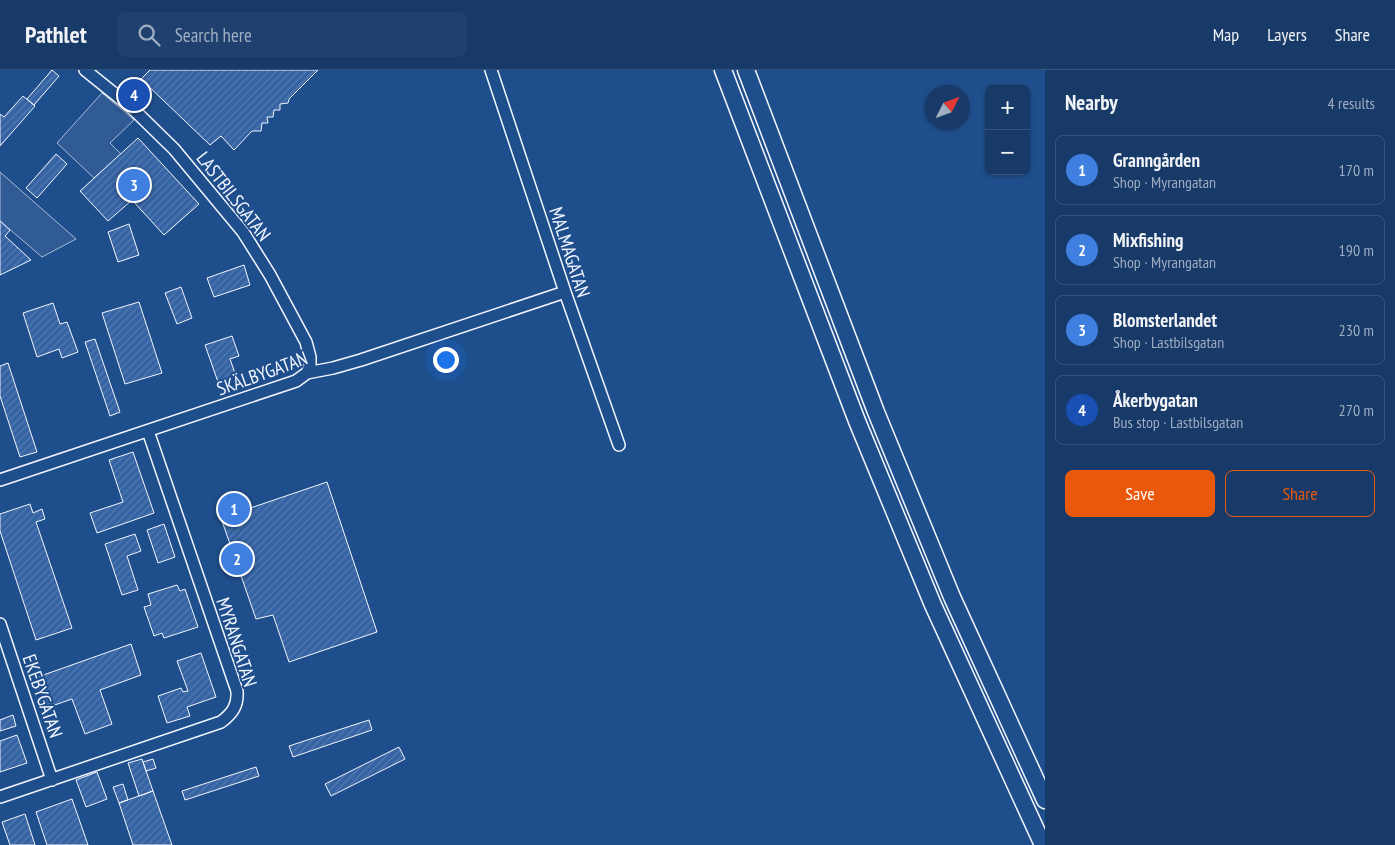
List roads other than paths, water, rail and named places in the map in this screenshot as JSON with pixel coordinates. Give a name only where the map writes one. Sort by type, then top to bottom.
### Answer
[{"type":"highway","points":[[723,70],[857,421],[929,596],[964,677],[1042,845]]},
{"type":"highway","points":[[746,70],[876,412],[972,643],[1045,800]]},
{"type":"street","name":"LASTBILSGATAN","points":[[85,70],[131,107],[174,149],[243,232],[270,275],[306,342],[310,356],[310,366],[307,373]]},
{"type":"street","name":"MALMAGATAN","points":[[491,70],[565,292],[619,445]]},
{"type":"street","name":"SKÄLBYGATAN","points":[[0,480],[296,381],[307,373],[361,360],[565,292]]},
{"type":"street","name":"MYRANGATAN","points":[[0,797],[221,722],[229,716],[238,701],[237,690],[148,431]]},
{"type":"street","name":"EKEBYGATAN","points":[[0,624],[52,780]]},
{"type":"place","name":"Åkerbygatan","points":[[134,95]]},
{"type":"place","name":"Blomsterlandet","points":[[134,185]]},
{"type":"place","name":"Granngården","points":[[234,509]]},
{"type":"place","name":"Mixfishing","points":[[237,559]]}]
